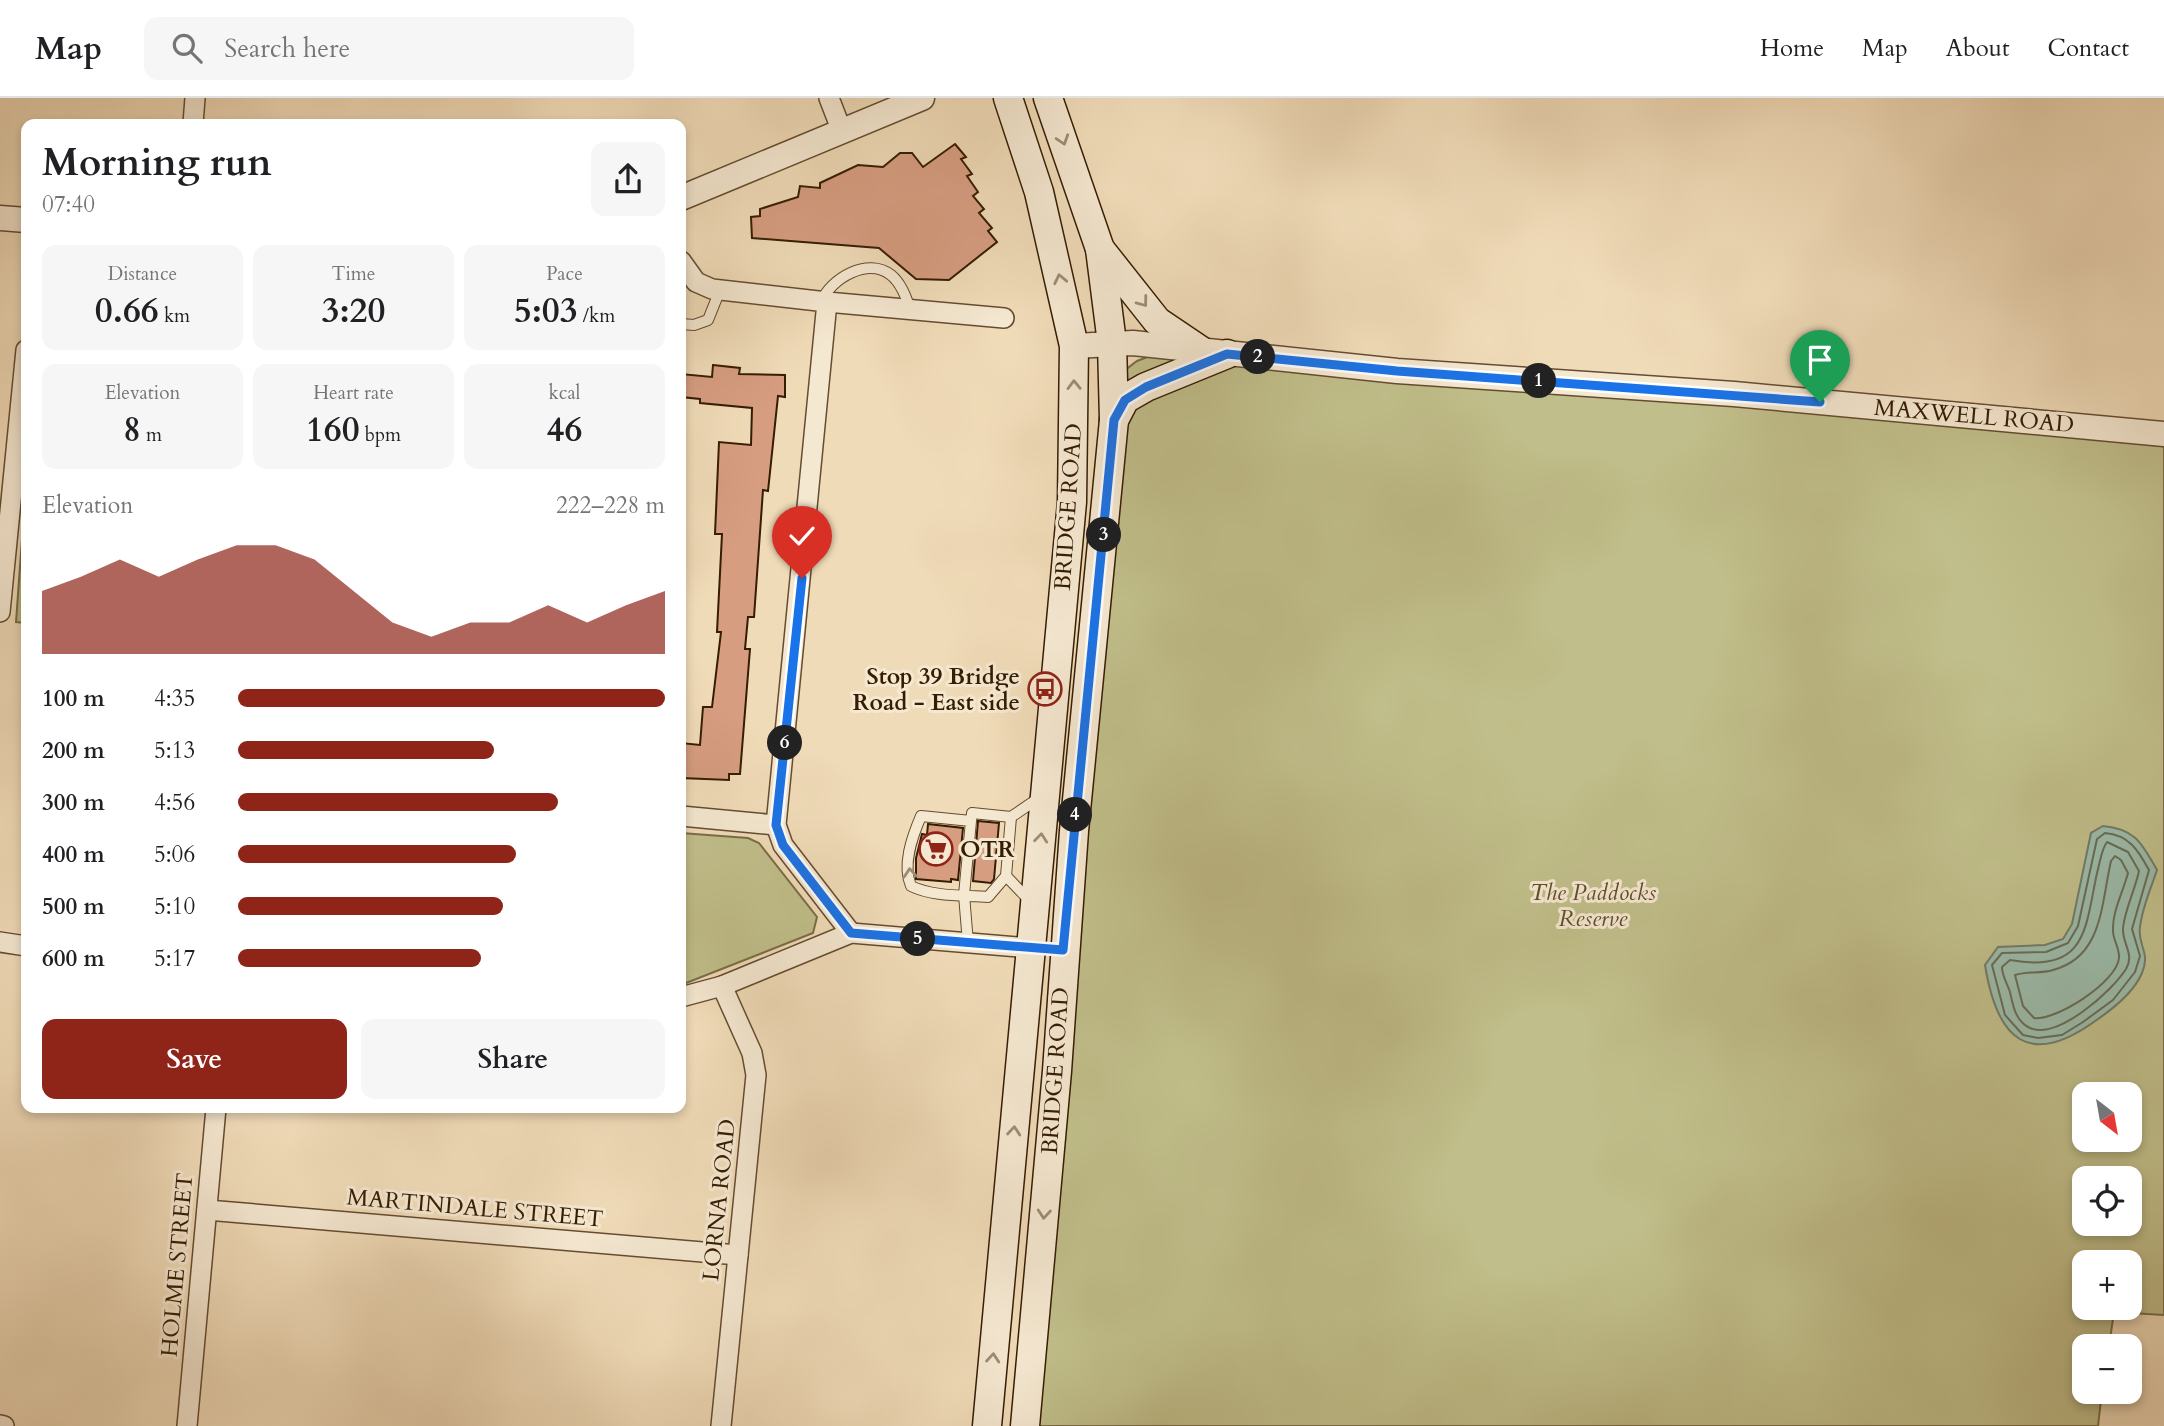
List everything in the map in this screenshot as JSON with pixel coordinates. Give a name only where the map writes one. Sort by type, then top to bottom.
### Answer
[{"type":"main road","name":"BRIDGE ROAD","points":[[987,1426],[1072,491],[1074,346],[1055,254],[1008,98]]},
{"type":"main road","name":"BRIDGE ROAD","points":[[1025,1426],[1057,1071],[1063,950],[1114,420],[1112,343],[1100,249],[1048,98]]},
{"type":"main road","points":[[1100,249],[1157,321],[1214,352]]},
{"type":"main road","points":[[1114,420],[1125,400],[1214,352]]},
{"type":"main road","points":[[1030,948],[1063,950]]},
{"type":"street","points":[[193,119],[195,98]]},
{"type":"street","points":[[829,98],[841,130]]},
{"type":"street","points":[[686,196],[922,98]]},
{"type":"street","points":[[0,218],[21,220]]},
{"type":"street","points":[[686,268],[696,282],[720,290],[1004,318]]},
{"type":"street","points":[[824,302],[776,825],[783,845],[851,933]]},
{"type":"street","name":"MAXWELL ROAD","points":[[1074,346],[1112,343],[1397,371],[1734,394],[2164,434]]},
{"type":"street","points":[[0,612],[21,407]]},
{"type":"street","points":[[686,816],[776,825]]},
{"type":"street","points":[[686,996],[722,986],[851,933],[1030,948]]},
{"type":"street","points":[[0,942],[21,945]]},
{"type":"street","name":"LORNA ROAD","points":[[721,1426],[756,1075],[752,1053],[722,986]]},
{"type":"street","name":"HOLME STREET","points":[[187,1426],[216,1113]]},
{"type":"street","name":"MARTINDALE STREET","points":[[207,1210],[737,1255]]},
{"type":"lane","points":[[824,302],[826,291],[842,278],[863,269],[878,269],[896,281],[910,309]]},
{"type":"lane","points":[[686,324],[694,325],[708,320],[720,290]]},
{"type":"lane","points":[[968,943],[964,895],[972,813],[1010,817],[1045,793]]},
{"type":"lane","points":[[971,821],[921,816],[912,837],[907,876],[911,886],[921,891],[988,897],[1006,876],[1010,817]]},
{"type":"lane","points":[[1006,876],[1034,905]]},
{"type":"green space","name":"The Paddocks Reserve","points":[[1163,351],[2164,435],[2164,1315],[2142,1314],[2142,1250],[2072,1250],[2072,1320],[2113,1320],[2111,1334],[2072,1334],[2072,1404],[2101,1404],[2098,1426],[1024,1426],[1116,377],[1137,361]]},
{"type":"green space","points":[[21,553],[21,622],[16,622]]},
{"type":"green space","points":[[686,833],[748,838],[759,843],[817,917],[813,933],[686,983]]},
{"type":"water","points":[[2103,826],[2131,834],[2142,845],[2157,870],[2140,927],[2140,939],[2145,954],[2142,973],[2134,987],[2117,1005],[2074,1034],[2053,1043],[2035,1044],[2020,1039],[2008,1028],[1998,1012],[1990,991],[1985,965],[1998,947],[2045,945],[2063,939],[2072,924],[2091,833]]},
{"type":"building","points":[[955,144],[966,157],[961,159],[972,174],[967,176],[978,192],[973,196],[984,209],[979,213],[992,228],[988,231],[997,242],[949,280],[916,279],[879,248],[752,238],[751,217],[760,216],[760,209],[798,197],[800,186],[820,188],[820,183],[858,165],[883,167],[900,153],[912,153],[923,167]]},
{"type":"building","points":[[713,365],[740,368],[739,374],[785,375],[785,397],[778,396],[768,491],[763,490],[754,617],[748,617],[745,649],[750,649],[740,774],[729,774],[729,780],[686,778],[686,744],[700,745],[703,707],[712,707],[721,632],[717,632],[722,534],[715,534],[719,442],[751,445],[752,408],[700,403],[700,399],[686,398],[686,374],[712,377]]},
{"type":"building","points":[[978,821],[999,823],[994,879],[991,883],[973,881]]},
{"type":"building","name":"OTR","points":[[928,824],[963,828],[958,880],[951,879],[951,882],[916,879],[916,858],[922,834],[927,835]]},
{"type":"place","name":"Stop 39 Bridge Road - East side","points":[[1045,689]]},
{"type":"place","name":"OTR","points":[[936,849]]},
{"type":"route","points":[[802,578],[776,825],[783,845],[851,933],[1063,950],[1114,420],[1125,400],[1146,387],[1227,354],[1397,371],[1820,402]]}]
